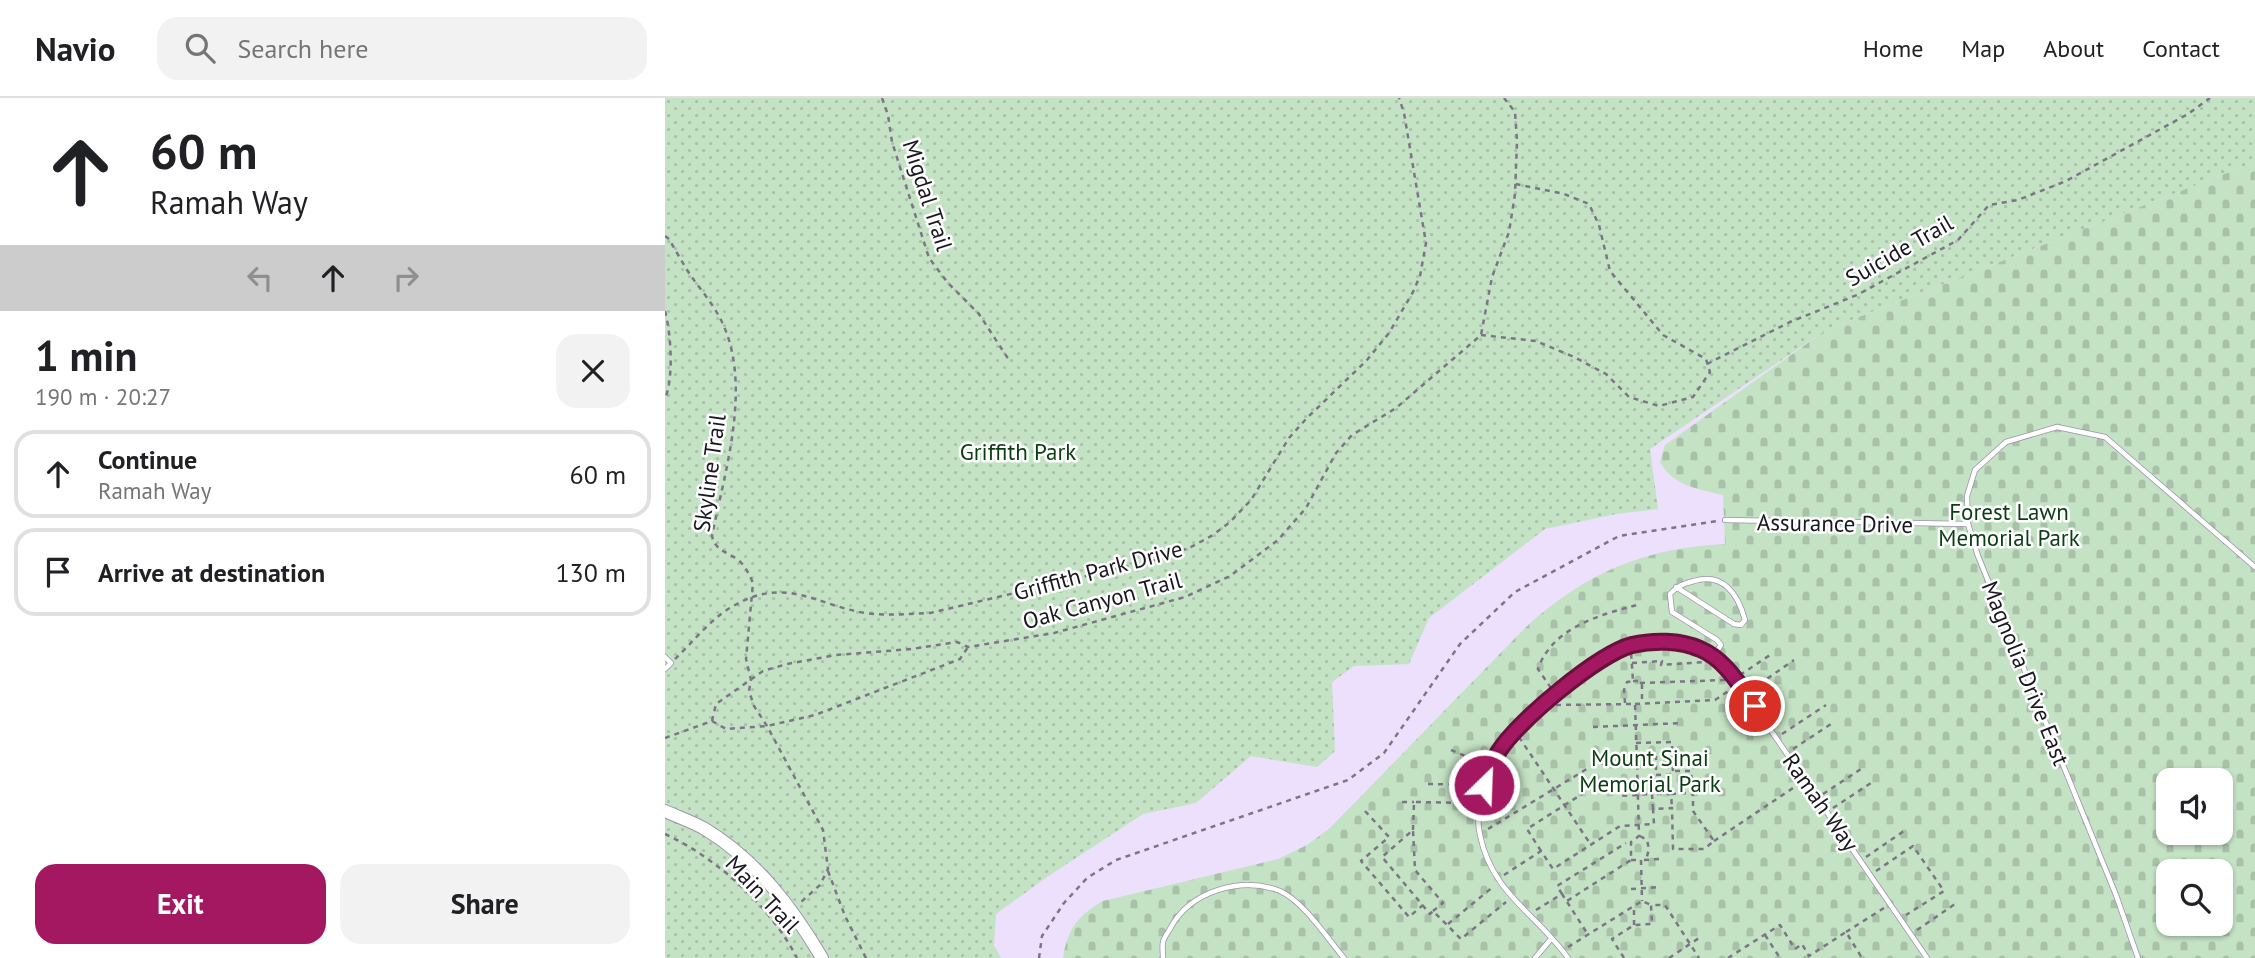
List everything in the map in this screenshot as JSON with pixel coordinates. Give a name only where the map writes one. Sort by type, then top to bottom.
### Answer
[{"type":"street","points":[[665,811],[705,829],[746,860],[771,884],[822,958]]},
{"type":"lane","name":"Magnolia Drive East","points":[[2138,958],[2116,895],[1978,556],[1968,524],[1967,496],[1975,470],[2006,442],[2057,427],[2105,437],[2255,567]]},
{"type":"lane","name":"Assurance Drive","points":[[1724,520],[1968,524]]},
{"type":"lane","points":[[1676,587],[1734,624],[1741,625],[1745,620],[1741,606],[1724,583],[1711,578],[1701,578],[1676,587],[1670,594],[1672,612],[1721,645],[1713,657]]},
{"type":"lane","name":"Ramah Way","points":[[1479,834],[1484,785],[1499,751],[1555,693],[1606,658],[1630,646],[1669,641],[1700,649],[1721,663],[1737,681],[1927,958]]},
{"type":"lane","points":[[665,657],[671,663],[665,669]]},
{"type":"lane","points":[[1479,834],[1492,871],[1511,898],[1568,958]]},
{"type":"lane","points":[[1163,958],[1163,941],[1178,915],[1198,897],[1231,887],[1256,885],[1282,892],[1300,906],[1344,958]]},
{"type":"lane","points":[[1535,958],[1552,939]]},
{"type":"path","name":"Migdal Trail","points":[[882,98],[892,142],[929,258],[947,283],[979,314],[1009,360]]},
{"type":"path","name":"Griffith Park Drive","points":[[671,663],[721,615],[753,597],[768,593],[789,592],[864,612],[903,615],[930,613],[1159,559],[1191,547],[1230,522],[1251,500],[1297,428],[1349,380],[1382,342],[1408,302],[1420,276],[1426,243],[1404,113],[1399,98]]},
{"type":"path","points":[[1504,98],[1515,112],[1515,184],[1509,232],[1492,276],[1481,335],[1535,341],[1606,374],[1629,397],[1659,406],[1693,397],[1710,372],[1706,359],[1663,335],[1610,271],[1599,225],[1589,204],[1564,194],[1515,184]]},
{"type":"path","name":"Suicide Trail","points":[[1707,364],[1790,322],[1857,295],[1958,240],[1989,205],[2018,200],[2066,181],[2188,114],[2210,98]]},
{"type":"path","name":"Skyline Trail","points":[[665,236],[723,323],[731,351],[736,390],[734,423],[712,536],[719,550],[738,560],[749,572],[753,583],[746,659],[751,680],[749,691],[754,706],[823,830],[828,869],[845,916],[866,958]]},
{"type":"path","points":[[665,311],[670,358],[665,399]]},
{"type":"path","name":"Oak Canyon Trail","points":[[968,647],[960,659],[815,715],[767,726],[726,729],[712,721],[716,704],[763,671],[836,654],[912,649],[957,642],[968,647],[1067,630],[1185,597],[1230,576],[1278,540],[1306,508],[1336,453],[1352,435],[1396,408],[1481,335]]},
{"type":"path","points":[[1039,958],[1042,936],[1064,903],[1087,878],[1116,860],[1348,780],[1384,753],[1460,644],[1515,592],[1619,536],[1724,520]]},
{"type":"path","points":[[1555,693],[1538,669],[1543,654],[1573,628],[1596,615],[1637,605]]},
{"type":"path","points":[[1630,646],[1633,681]]},
{"type":"path","points":[[1542,705],[1715,700],[1770,655]]},
{"type":"path","points":[[1632,663],[1661,661],[1661,665],[1706,662],[1713,657]]},
{"type":"path","points":[[1745,693],[1794,660]]},
{"type":"path","points":[[1625,704],[1624,690],[1627,682],[1737,681]]},
{"type":"path","points":[[1640,683],[1643,704]]},
{"type":"path","points":[[1635,704],[1639,836]]},
{"type":"path","points":[[1776,738],[1826,705]]},
{"type":"path","points":[[665,738],[712,721]]},
{"type":"path","points":[[1593,727],[1682,723]]},
{"type":"path","points":[[1787,753],[1831,724]]},
{"type":"path","points":[[1516,732],[1591,845]]},
{"type":"path","points":[[1636,743],[1672,742],[1673,772]]},
{"type":"path","points":[[1451,750],[1492,767]]},
{"type":"path","points":[[1479,834],[1595,764],[1655,757],[1656,775],[1691,771],[1693,811],[1714,841]]},
{"type":"path","points":[[1818,798],[1861,769]]},
{"type":"path","points":[[1671,794],[1673,849],[1703,849],[1805,779]]},
{"type":"path","points":[[1652,794],[1654,824],[1620,826],[1553,869],[1527,830],[1601,782],[1620,781],[1620,796],[1652,794],[1693,793]]},
{"type":"path","points":[[1827,812],[1871,783]]},
{"type":"path","points":[[1428,784],[1484,785]]},
{"type":"path","points":[[1402,802],[1480,804]]},
{"type":"path","points":[[1375,849],[1430,914],[1443,903],[1415,870],[1413,802]]},
{"type":"path","points":[[1653,809],[1672,808]]},
{"type":"path","points":[[1365,811],[1389,837],[1361,861],[1409,917],[1423,905]]},
{"type":"path","points":[[1382,857],[1413,830]]},
{"type":"path","points":[[1861,861],[1904,831]]},
{"type":"path","name":"Main Trail","points":[[665,834],[723,869],[774,924],[797,958]]},
{"type":"path","points":[[1631,860],[1630,842],[1639,836]]},
{"type":"path","points":[[1639,836],[1647,840],[1649,849],[1643,860],[1642,901]]},
{"type":"path","points":[[1588,934],[1557,886],[1626,843]]},
{"type":"path","points":[[1870,875],[1913,846],[1944,891],[1901,919]]},
{"type":"path","points":[[1433,911],[1445,926],[1499,880],[1541,851]]},
{"type":"path","points":[[1567,901],[1631,860],[1659,859]]},
{"type":"path","points":[[774,924],[820,885],[828,869]]},
{"type":"path","points":[[1631,889],[1661,887]]},
{"type":"path","points":[[1528,916],[1562,894]]},
{"type":"path","points":[[1448,924],[1461,939],[1511,898]]},
{"type":"path","points":[[1562,950],[1642,901]]},
{"type":"path","points":[[1642,901],[1651,905],[1665,905],[1699,958]]},
{"type":"path","points":[[1728,958],[1780,925],[1795,949],[1802,944],[1809,956],[1890,904]]},
{"type":"path","points":[[1911,934],[1955,904]]},
{"type":"path","points":[[1634,905],[1634,925]]},
{"type":"path","points":[[1624,958],[1612,939],[1634,925],[1652,924],[1651,905]]},
{"type":"path","points":[[1846,932],[1862,958]]},
{"type":"path","points":[[1765,935],[1780,958]]},
{"type":"path","points":[[1669,958],[1702,936]]},
{"type":"green space","name":"Griffith Park","points":[[665,98],[2255,98],[2255,162],[1826,330],[1650,449],[1658,509],[1616,514],[1545,529],[1429,618],[1409,664],[1354,666],[1332,682],[1335,751],[1317,767],[1251,756],[1196,803],[1143,814],[996,914],[994,945],[1001,958],[665,958]]},
{"type":"green space","points":[[2255,162],[2255,958],[1063,958],[1075,924],[1086,912],[1103,901],[1278,859],[1307,845],[1330,828],[1524,629],[1569,593],[1617,567],[1642,558],[1668,551],[1725,544],[1723,495],[1687,485],[1665,470],[1660,462],[1665,445],[1826,330]]},
{"type":"route","points":[[1484,785],[1499,751],[1552,695],[1606,658],[1630,646],[1669,641],[1700,649],[1721,663],[1755,706]]},
{"type":"park label","name":"Forest Lawn Memorial Park","points":[[2009,524]]},
{"type":"park label","name":"Mount Sinai Memorial Park","points":[[1650,770]]}]
